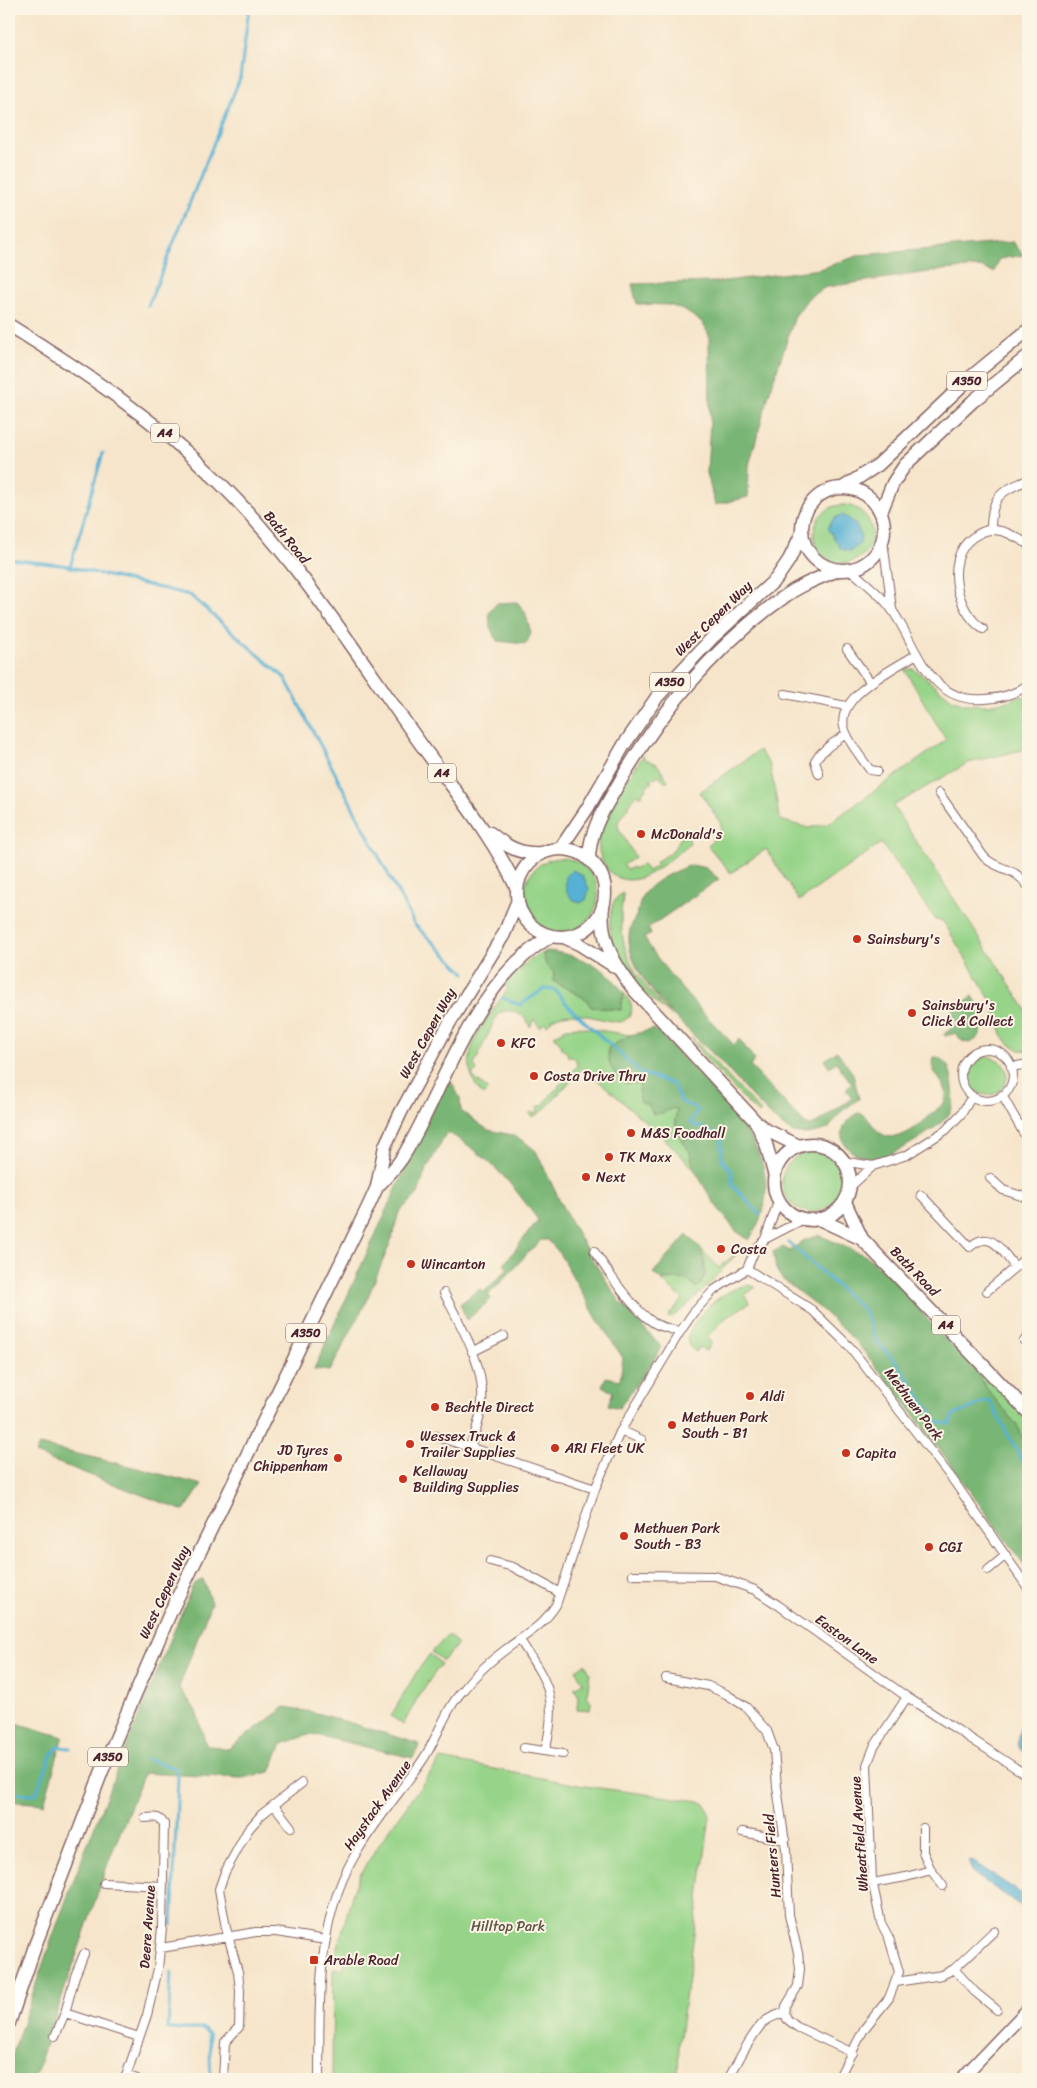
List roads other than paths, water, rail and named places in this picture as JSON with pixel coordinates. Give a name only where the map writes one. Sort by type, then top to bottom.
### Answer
[{"type":"main road","name":"Bath Road","points":[[9,324],[90,377],[162,430],[196,460],[247,511],[328,613],[434,762],[483,826],[507,867],[517,895]]},
{"type":"main road","name":"A350","points":[[844,487],[878,465],[971,377],[1028,330]]},
{"type":"main road","name":"A350","points":[[881,512],[894,483],[905,465],[973,401],[1028,356]]},
{"type":"main road","points":[[844,487],[866,494],[875,502],[881,512],[885,532],[883,541],[871,560],[862,566],[844,570],[823,564],[810,554],[802,533],[806,511],[812,501],[832,489],[844,487]]},
{"type":"main road","name":"West Cepen Way","points":[[560,849],[587,809],[624,745],[658,697],[712,637],[776,579],[786,566],[802,533]]},
{"type":"main road","name":"A350","points":[[589,860],[593,833],[610,799],[653,732],[683,692],[718,654],[768,609],[798,588],[844,570]]},
{"type":"main road","name":"Bath Road","points":[[483,826],[516,851],[530,854],[543,853]]},
{"type":"main road","points":[[617,968],[579,944],[539,931],[528,922],[521,911],[517,895],[519,878],[533,859],[543,853],[560,849],[572,850],[589,860],[601,875],[604,887],[601,921],[609,950],[617,968],[659,1018],[756,1122],[766,1130],[799,1146]]},
{"type":"main road","name":"West Cepen Way","points":[[9,2023],[36,1943],[102,1771],[171,1611],[377,1187],[385,1146],[401,1112],[450,1022],[504,934],[517,895]]},
{"type":"main road","points":[[558,936],[576,934],[588,928],[597,918],[603,906]]},
{"type":"main road","name":"West Cepen Way","points":[[377,1187],[403,1157],[468,1029],[491,993],[518,960],[539,943],[558,936]]},
{"type":"main road","points":[[756,1122],[766,1144],[774,1173],[774,1188],[779,1200],[794,1216],[804,1219]]},
{"type":"main road","points":[[774,1173],[781,1160],[799,1146],[810,1144],[822,1145],[833,1151],[842,1161],[849,1175],[850,1187],[845,1202],[838,1209],[819,1219]]},
{"type":"main road","name":"Bath Road","points":[[845,1202],[862,1239],[1028,1412]]},
{"type":"main road","name":"A4","points":[[804,1219],[819,1219]]},
{"type":"main road","name":"Bath Road","points":[[819,1219],[862,1239]]},
{"type":"main road","points":[[961,2079],[1028,2010]]},
{"type":"street","points":[[990,529],[992,508],[1000,494],[1008,488],[1028,480]]},
{"type":"street","points":[[983,628],[973,620],[961,597],[957,578],[957,561],[960,551],[977,535],[990,529],[1005,532],[1028,544]]},
{"type":"street","points":[[883,541],[892,609],[925,669],[933,679],[942,687],[961,697],[975,700],[992,699],[1027,687]]},
{"type":"street","points":[[844,570],[892,609]]},
{"type":"street","points":[[847,649],[871,684]]},
{"type":"street","points":[[872,772],[846,734],[843,716],[846,706],[871,684],[917,654]]},
{"type":"street","points":[[785,694],[846,706]]},
{"type":"street","points":[[819,774],[815,762],[818,756],[846,734]]},
{"type":"street","points":[[939,793],[967,829],[986,859],[1014,872],[1028,886]]},
{"type":"street","points":[[949,806],[957,801]]},
{"type":"street","points":[[986,1049],[997,1051],[1006,1058],[1011,1067],[1012,1080],[1010,1086],[1002,1095],[987,1100],[972,1096],[962,1082],[962,1071],[966,1060],[974,1052],[986,1049]]},
{"type":"street","points":[[1011,1067],[1028,1064]]},
{"type":"street","points":[[1002,1095],[1028,1140]]},
{"type":"street","points":[[842,1161],[873,1166],[900,1158],[939,1135],[962,1113],[972,1096]]},
{"type":"street","points":[[850,1187],[873,1166]]},
{"type":"street","points":[[990,1178],[1003,1190],[1028,1198]]},
{"type":"street","points":[[921,1195],[970,1247],[981,1240],[989,1240],[998,1246],[1015,1267]]},
{"type":"street","points":[[490,1561],[513,1567],[560,1593],[595,1489],[620,1432],[692,1313],[714,1290],[747,1269],[754,1252],[765,1239],[779,1200]]},
{"type":"street","points":[[765,1239],[804,1219]]},
{"type":"street","points":[[594,1251],[614,1280],[649,1319],[658,1325],[680,1332]]},
{"type":"street","points":[[987,1291],[1028,1256]]},
{"type":"street","name":"Methuen Park","points":[[747,1269],[812,1310],[850,1347],[923,1440],[1028,1588]]},
{"type":"street","points":[[444,1293],[472,1352],[480,1381],[482,1403],[470,1448]]},
{"type":"street","points":[[472,1352],[504,1336]]},
{"type":"street","points":[[620,1432],[642,1440]]},
{"type":"street","points":[[436,1436],[595,1489]]},
{"type":"street","points":[[988,1570],[1006,1555]]},
{"type":"street","name":"Easton Lane","points":[[633,1575],[715,1576],[755,1590],[907,1697],[1028,1776]]},
{"type":"street","name":"Haystack Avenue","points":[[319,2079],[320,1992],[326,1940],[342,1883],[359,1847],[422,1762],[462,1691],[481,1670],[547,1619],[556,1605],[560,1593]]},
{"type":"street","points":[[520,1640],[546,1684],[550,1695],[551,1714],[545,1751]]},
{"type":"street","name":"Hunters Field","points":[[666,1678],[708,1686],[726,1694],[746,1707],[767,1731],[774,1750],[777,1787],[785,1840],[789,1915],[800,1969],[798,1986],[786,2006],[785,2012]]},
{"type":"street","name":"Wheatfield Avenue","points":[[896,1982],[899,1972],[881,1923],[872,1883],[867,1765],[874,1747],[907,1697]]},
{"type":"street","points":[[524,1748],[563,1754]]},
{"type":"street","points":[[222,2079],[225,2042],[237,2031],[240,2022],[238,1972],[219,1888],[224,1872],[248,1830],[261,1815],[302,1783]]},
{"type":"street","points":[[274,1805],[291,1827]]},
{"type":"street","name":"Deere Avenue","points":[[125,2077],[156,1978],[161,1948],[165,1858],[164,1824],[161,1819],[156,1817],[145,1818]]},
{"type":"street","points":[[923,1828],[923,1852],[931,1870],[943,1886]]},
{"type":"street","points":[[742,1832],[785,1840]]},
{"type":"street","points":[[872,1883],[931,1870]]},
{"type":"street","points":[[104,1883],[163,1886]]},
{"type":"street","points":[[838,2079],[864,2029],[889,1998],[896,1982],[942,1975],[954,1969],[994,1931]]},
{"type":"street","points":[[161,1948],[256,1932],[276,1932],[326,1940]]},
{"type":"street","points":[[55,2036],[65,2013],[75,1976],[84,1954]]},
{"type":"street","points":[[954,1969],[975,1992],[997,2010]]},
{"type":"street","points":[[728,2079],[763,2023],[771,2017],[785,2012],[787,2019],[797,2027],[853,2053]]},
{"type":"street","points":[[65,2013],[139,2037]]},
{"type":"street","points":[[125,2077],[137,2079]]},
{"type":"water","points":[[841,515],[850,519],[859,530],[860,544],[851,551],[841,549],[828,528],[833,519]]},
{"type":"water","points":[[573,870],[583,876],[589,889],[586,900],[580,903],[569,896],[566,889],[566,876]]},
{"type":"water","points":[[1028,1717],[1028,1757],[1018,1747],[1018,1734],[1022,1724]]},
{"type":"water","points":[[970,1861],[1028,1898],[1028,1911],[973,1873],[969,1864]]},
{"type":"waterway","points":[[148,306],[240,78],[249,9]]},
{"type":"waterway","points":[[103,453],[70,567],[190,595],[285,678],[415,925],[465,973]]},
{"type":"waterway","points":[[9,559],[70,566]]},
{"type":"waterway","points":[[503,998],[520,1005],[544,989],[555,990],[571,1009],[641,1073],[673,1084],[680,1101],[698,1110],[690,1123],[721,1136],[722,1160],[732,1172],[732,1185],[760,1214]]},
{"type":"waterway","points":[[788,1242],[864,1310],[876,1341],[897,1363],[939,1423],[949,1424],[953,1416],[989,1400],[1028,1471]]},
{"type":"waterway","points":[[9,1793],[36,1794],[51,1756],[58,1747],[71,1748]]},
{"type":"waterway","points":[[146,1759],[175,1768],[178,1777],[172,1925]]},
{"type":"waterway","points":[[171,1972],[168,2029],[203,2029],[209,2034],[211,2079]]},
{"type":"place","name":"McDonald's","points":[[641,834]]},
{"type":"place","name":"Sainsbury's","points":[[857,939]]},
{"type":"place","name":"Sainsbury's Click & Collect","points":[[912,1013]]},
{"type":"place","name":"KFC","points":[[501,1043]]},
{"type":"place","name":"Costa Drive Thru","points":[[534,1076]]},
{"type":"place","name":"M&S Foodhall","points":[[631,1133]]},
{"type":"place","name":"TK Maxx","points":[[609,1157]]},
{"type":"place","name":"Next","points":[[586,1177]]},
{"type":"place","name":"Costa","points":[[721,1249]]},
{"type":"place","name":"Wincanton","points":[[411,1264]]},
{"type":"place","name":"Aldi","points":[[750,1396]]},
{"type":"place","name":"Bechtle Direct","points":[[435,1407]]},
{"type":"place","name":"Methuen Park South - B1","points":[[672,1425]]},
{"type":"place","name":"Wessex Truck & Trailer Supplies","points":[[410,1444]]},
{"type":"place","name":"ARI Fleet UK","points":[[555,1448]]},
{"type":"place","name":"Capita","points":[[846,1453]]},
{"type":"place","name":"JD Tyres Chippenham","points":[[338,1458]]},
{"type":"place","name":"Kellaway Building Supplies","points":[[403,1479]]},
{"type":"place","name":"Methuen Park South - B3","points":[[624,1536]]},
{"type":"place","name":"CGI","points":[[929,1547]]},
{"type":"place","name":"Arable Road","points":[[314,1960]]},
{"type":"park label","name":"Hilltop Park","points":[[508,1926]]}]
